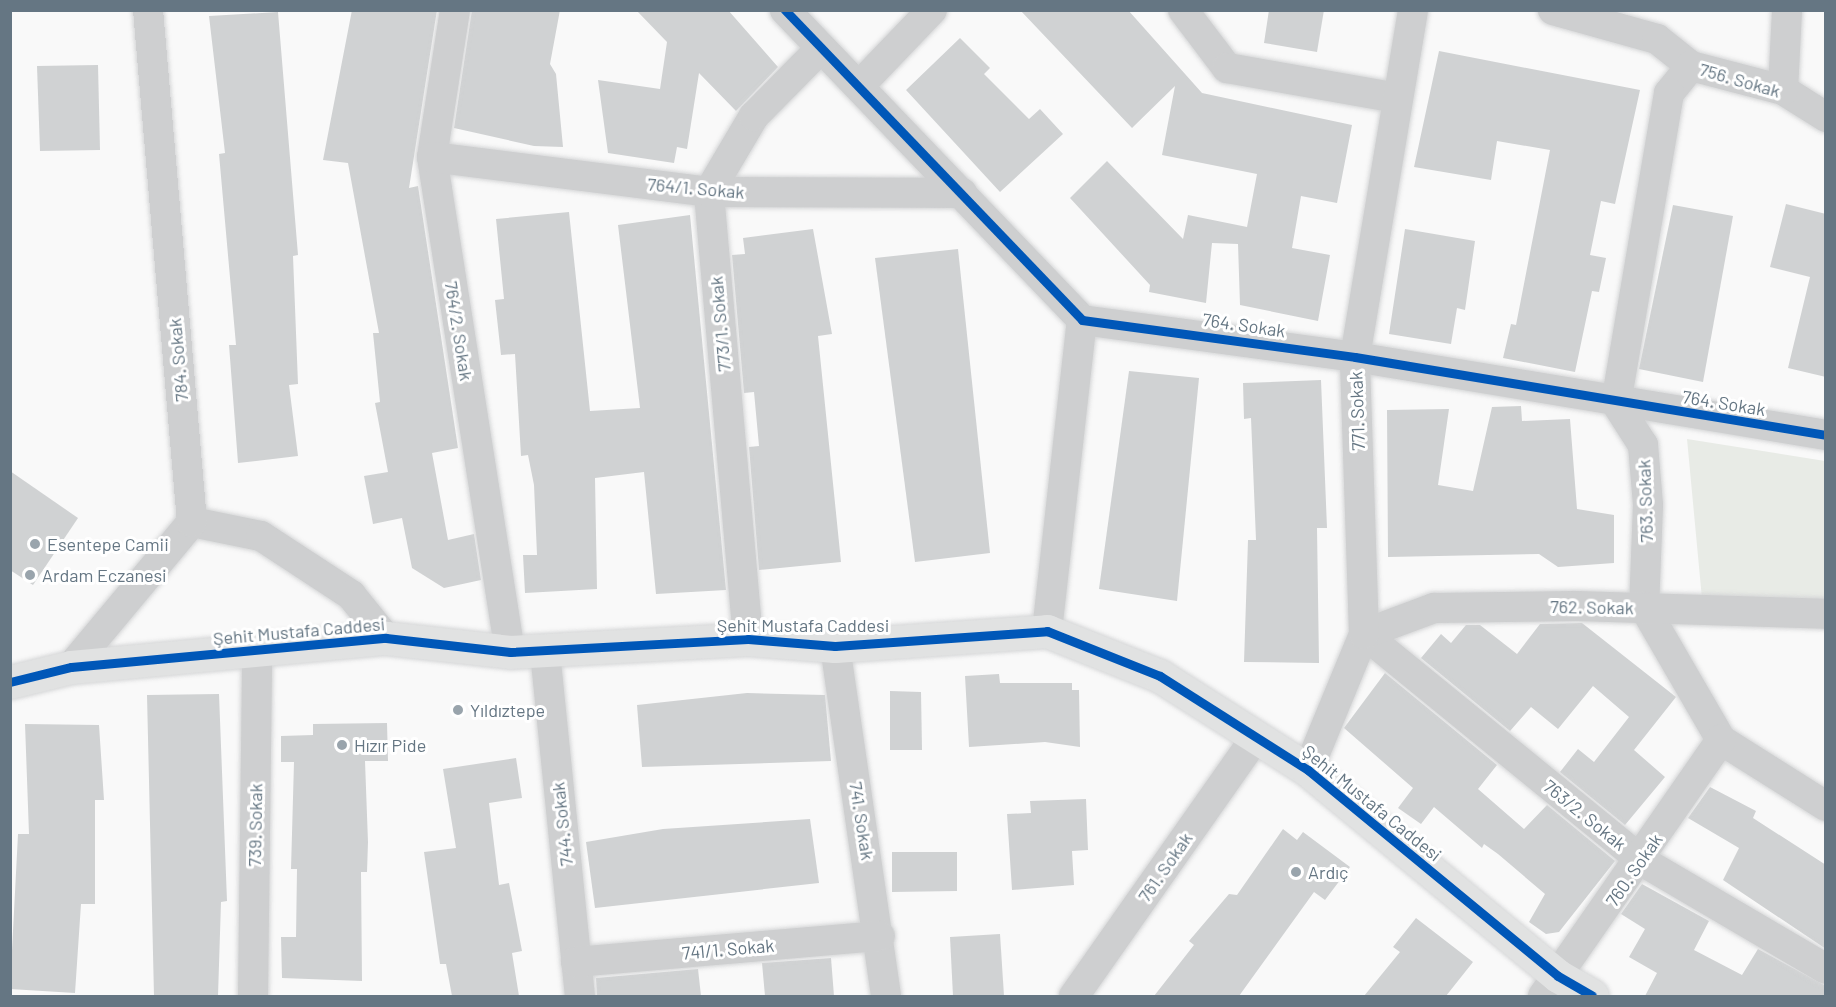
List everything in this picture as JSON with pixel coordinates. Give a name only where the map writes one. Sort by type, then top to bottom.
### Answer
[{"type":"street","name":"784. Sokak","points":[[148,10],[192,522]]},
{"type":"street","name":"764/2. Sokak","points":[[455,10],[432,157],[510,652]]},
{"type":"street","points":[[785,10],[860,85],[1082,320],[1047,631]]},
{"type":"street","points":[[860,85],[932,10]]},
{"type":"street","points":[[1183,10],[1227,68],[1396,98]]},
{"type":"street","name":"771. Sokak","points":[[1308,770],[1364,634],[1355,357],[1396,98],[1413,10]]},
{"type":"street","name":"756. Sokak","points":[[1553,10],[1657,39],[1691,66],[1783,90],[1826,117]]},
{"type":"street","points":[[1783,90],[1787,10]]},
{"type":"street","points":[[709,192],[754,116],[821,48]]},
{"type":"street","points":[[1616,404],[1669,93],[1691,66]]},
{"type":"street","name":"764/1. Sokak","points":[[432,157],[709,192],[962,193]]},
{"type":"street","name":"773/1. Sokak","points":[[709,192],[748,639]]},
{"type":"street","name":"764. Sokak","points":[[1082,320],[1355,357],[1616,404],[1826,435]]},
{"type":"street","name":"763. Sokak","points":[[1616,404],[1643,445],[1648,505],[1644,608]]},
{"type":"street","name":"Şehit Mustafa Caddesi","points":[[192,522],[261,536],[351,595],[386,638]]},
{"type":"street","points":[[71,667],[192,522]]},
{"type":"street","name":"762. Sokak","points":[[1364,634],[1434,608],[1644,608],[1826,614]]},
{"type":"street","points":[[1644,608],[1720,740],[1826,806]]},
{"type":"street","name":"Şehit Mustafa Caddesi","points":[[10,682],[71,667],[258,653],[386,638],[510,652],[545,652],[748,639],[835,646],[1047,631],[1160,676],[1308,770],[1551,986],[1592,996]]},
{"type":"street","name":"763/2. Sokak","points":[[1364,634],[1642,861],[1826,969]]},
{"type":"street","name":"741. Sokak","points":[[835,646],[880,936],[886,996]]},
{"type":"street","name":"744. Sokak","points":[[545,652],[580,996]]},
{"type":"street","name":"739. Sokak","points":[[253,996],[258,653]]},
{"type":"street","name":"761. Sokak","points":[[1074,996],[1256,737]]},
{"type":"street","name":"760. Sokak","points":[[1551,986],[1642,861],[1720,740]]},
{"type":"street","name":"741/1. Sokak","points":[[576,962],[880,936]]},
{"type":"shaded area","points":[[1687,439],[1825,461],[1825,602],[1702,599]]},
{"type":"building","points":[[352,10],[437,10],[409,188],[418,186],[458,448],[432,453],[448,540],[474,534],[481,580],[444,588],[412,568],[402,518],[373,524],[364,476],[388,472],[375,403],[380,402],[373,333],[379,333],[348,163],[323,160]]},
{"type":"building","points":[[472,10],[560,10],[550,64],[556,74],[563,147],[534,146],[454,128]]},
{"type":"building","points":[[636,10],[728,10],[778,67],[736,111],[699,73],[687,149],[677,147],[674,163],[608,153],[598,80],[660,89],[667,42]]},
{"type":"building","points":[[1020,10],[1128,10],[1202,93],[1352,125],[1337,203],[1301,196],[1292,248],[1330,255],[1318,321],[1240,305],[1238,244],[1212,243],[1206,303],[1149,292],[1150,285],[1070,198],[1107,161],[1183,239],[1188,215],[1247,227],[1257,174],[1162,155],[1175,86],[1132,128]]},
{"type":"building","points":[[1269,10],[1324,10],[1317,52],[1264,43]]},
{"type":"building","points":[[278,12],[298,255],[293,256],[298,384],[289,385],[298,456],[238,463],[229,345],[236,345],[219,154],[225,153],[209,16]]},
{"type":"building","points":[[960,38],[990,68],[984,74],[1029,119],[1040,109],[1063,134],[1000,192],[906,90]]},
{"type":"building","points":[[1439,51],[1640,90],[1615,204],[1601,201],[1590,255],[1606,258],[1599,292],[1592,291],[1575,372],[1503,358],[1511,324],[1516,325],[1550,150],[1497,141],[1491,180],[1414,167]]},
{"type":"building","points":[[98,65],[100,150],[40,151],[37,66]]},
{"type":"building","points":[[1786,204],[1826,214],[1826,377],[1788,368],[1810,277],[1770,267]]},
{"type":"building","points":[[1673,205],[1733,216],[1703,382],[1639,369]]},
{"type":"building","points":[[569,212],[590,411],[640,408],[618,225],[690,215],[726,590],[656,594],[644,472],[595,478],[597,589],[525,593],[523,555],[537,555],[534,485],[528,455],[521,456],[515,354],[501,355],[495,300],[504,299],[496,219]]},
{"type":"building","points":[[813,229],[832,334],[818,336],[841,562],[759,570],[749,447],[759,446],[754,392],[744,393],[732,255],[745,254],[743,238]]},
{"type":"building","points":[[1405,229],[1475,241],[1465,310],[1457,308],[1451,344],[1389,334]]},
{"type":"building","points":[[958,249],[990,553],[915,562],[875,258]]},
{"type":"building","points":[[1129,371],[1199,378],[1177,601],[1099,589]]},
{"type":"building","points":[[1321,380],[1327,528],[1317,528],[1319,663],[1244,662],[1248,540],[1256,540],[1251,418],[1244,419],[1243,383]]},
{"type":"building","points":[[1521,406],[1522,421],[1570,419],[1577,509],[1614,515],[1614,563],[1558,567],[1539,554],[1388,557],[1387,410],[1449,409],[1438,485],[1473,491],[1492,407]]},
{"type":"building","name":"Esentepe Camii","points":[[10,471],[78,518],[33,585],[10,570]]},
{"type":"building","points":[[1582,623],[1676,697],[1634,750],[1665,777],[1625,825],[1560,772],[1578,749],[1594,762],[1629,717],[1593,686],[1558,729],[1531,707],[1510,731],[1421,658],[1441,634],[1451,643],[1466,625],[1480,625],[1517,654],[1540,624]]},
{"type":"building","points":[[1385,673],[1497,765],[1478,789],[1524,829],[1547,805],[1615,861],[1559,932],[1546,934],[1529,922],[1545,894],[1498,854],[1484,844],[1482,848],[1434,807],[1421,824],[1398,808],[1413,788],[1344,728]]},
{"type":"building","points":[[999,674],[1000,683],[1072,683],[1072,690],[1079,690],[1080,747],[1045,742],[969,747],[965,676]]},
{"type":"building","points":[[890,691],[921,692],[922,750],[890,750]]},
{"type":"building","points":[[747,693],[825,695],[831,761],[642,767],[637,705]]},
{"type":"building","points":[[219,694],[227,901],[221,902],[218,996],[154,996],[147,695]]},
{"type":"building","points":[[387,723],[388,761],[365,761],[368,842],[367,872],[361,872],[362,981],[282,978],[281,937],[296,937],[297,869],[291,869],[294,762],[281,762],[281,736],[313,735],[313,724]]},
{"type":"building","points":[[25,724],[99,725],[104,800],[95,800],[95,904],[81,904],[75,993],[10,989],[18,834],[29,834]]},
{"type":"building","points":[[516,758],[522,798],[489,803],[499,885],[509,883],[522,951],[512,953],[519,996],[452,996],[446,964],[440,964],[424,852],[456,848],[443,769]]},
{"type":"building","points":[[1710,787],[1756,811],[1753,818],[1826,865],[1826,949],[1723,880],[1739,848],[1688,818]]},
{"type":"building","points":[[1086,799],[1088,850],[1072,851],[1074,885],[1012,890],[1007,814],[1031,813],[1030,801]]},
{"type":"building","points":[[810,819],[819,883],[595,908],[586,842],[663,829]]},
{"type":"building","points":[[1283,829],[1297,840],[1303,832],[1350,867],[1325,900],[1314,892],[1239,996],[1154,996],[1194,945],[1189,941],[1229,894],[1237,895]]},
{"type":"building","points":[[892,852],[957,852],[957,891],[892,892]]},
{"type":"building","points":[[1642,884],[1709,921],[1694,950],[1742,975],[1758,949],[1826,986],[1826,996],[1645,996],[1657,973],[1629,957],[1645,929],[1621,914]]},
{"type":"building","points":[[1416,918],[1473,962],[1446,996],[1364,996],[1400,952],[1393,947]]},
{"type":"building","points":[[1000,934],[1004,996],[953,996],[950,937]]},
{"type":"building","points":[[831,958],[834,996],[765,996],[762,963]]},
{"type":"building","points":[[698,969],[701,996],[597,996],[596,978]]},
{"type":"cycle path","points":[[785,10],[1082,320],[1355,357],[1826,435]]},
{"type":"cycle path","points":[[10,682],[71,667],[386,638],[510,652],[748,639],[835,646],[1047,631],[1160,676],[1308,770],[1558,976],[1592,996]]},
{"type":"place","name":"Esentepe Camii","points":[[35,544]]},
{"type":"place","name":"Ardam Eczanesi","points":[[30,575]]},
{"type":"place","name":"Yıldıztepe","points":[[458,710]]},
{"type":"place","name":"Hızır Pide","points":[[342,745]]},
{"type":"place","name":"Ardıç","points":[[1296,872]]}]
